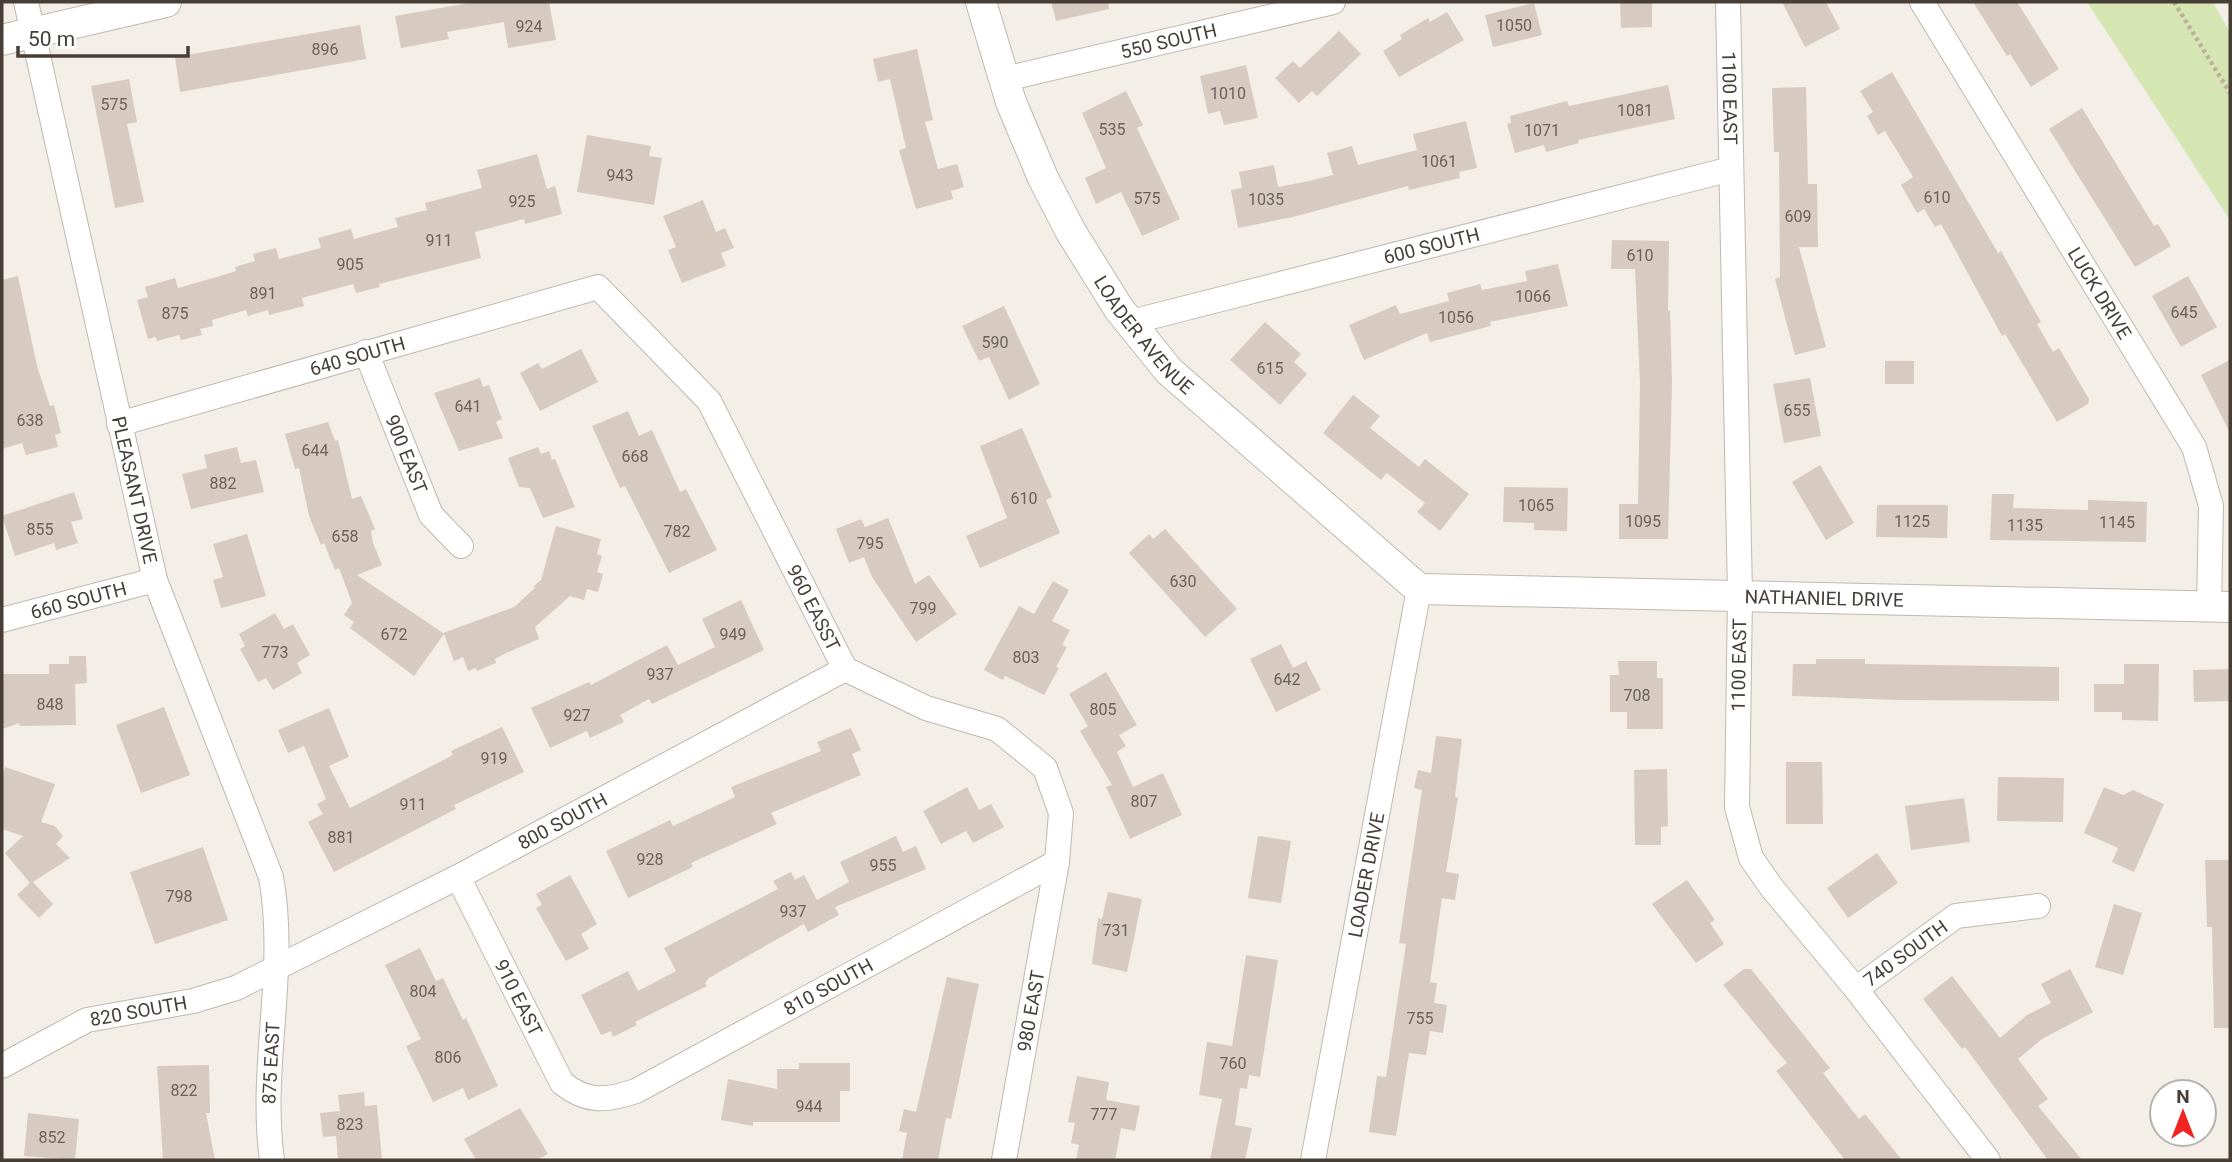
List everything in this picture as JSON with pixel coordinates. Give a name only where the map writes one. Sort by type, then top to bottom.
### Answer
[{"type":"street","name":"PLEASANT DRIVE","points":[[26,2],[155,580],[271,877],[277,911],[278,966]]},
{"type":"street","points":[[2,40],[166,2]]},
{"type":"street","name":"LOADER AVENUE","points":[[981,2],[1011,102],[1038,166],[1071,232],[1106,290],[1169,371],[1419,589]]},
{"type":"street","name":"550 SOUTH","points":[[1005,79],[1333,2]]},
{"type":"street","name":"1100 EAST","points":[[1728,2],[1740,595],[1737,807],[1742,832],[1751,858],[1772,888],[1856,989],[1988,1160]]},
{"type":"street","name":"LUCK DRIVE","points":[[1922,2],[2194,447],[2211,506],[2220,607]]},
{"type":"street","name":"600 SOUTH","points":[[1130,322],[1731,169]]},
{"type":"street","name":"640 SOUTH","points":[[119,424],[598,287]]},
{"type":"street","name":"960 EASST","points":[[598,287],[709,401],[845,669],[926,708],[997,729],[1045,768],[1061,813],[1057,862]]},
{"type":"street","name":"900 EAST","points":[[366,352],[431,515],[461,547]]},
{"type":"street","name":"660 SOUTH","points":[[2,620],[155,580]]},
{"type":"street","name":"NATHANIEL DRIVE","points":[[1419,589],[2220,607]]},
{"type":"street","name":"LOADER DRIVE","points":[[1312,1160],[1419,589]]},
{"type":"street","name":"800 SOUTH","points":[[278,966],[458,877],[845,669]]},
{"type":"street","name":"810 SOUTH","points":[[597,1101],[636,1091],[1057,862]]},
{"type":"street","name":"980 EAST","points":[[1004,1160],[1057,862]]},
{"type":"street","name":"910 EAST","points":[[458,877],[562,1083],[576,1094],[597,1101]]},
{"type":"street","name":"740 SOUTH","points":[[1856,989],[1956,916],[2038,906]]},
{"type":"street","name":"820 SOUTH","points":[[2,1066],[87,1020],[193,1001],[236,988],[278,966]]},
{"type":"street","name":"875 EAST","points":[[272,1160],[268,1117],[278,966]]},
{"type":"path","points":[[2174,2],[2230,93]]},
{"type":"green space","points":[[2087,2],[2213,2],[2230,33],[2230,220]]},
{"type":"building","points":[[475,2],[549,2],[556,40],[508,48],[504,22],[447,32],[449,39],[401,48],[395,16]]},
{"type":"building","points":[[1051,2],[1108,2],[1109,9],[1056,21]]},
{"type":"building","points":[[1620,2],[1652,2],[1652,27],[1621,28]]},
{"type":"building","points":[[1782,2],[1826,2],[1840,29],[1805,47]]},
{"type":"building","points":[[1973,2],[2017,2],[2059,69],[2031,87],[2010,54],[2007,56]]},
{"type":"building","points":[[1534,3],[1542,35],[1493,47],[1485,15]]},
{"type":"building","points":[[1447,12],[1464,40],[1399,77],[1383,51],[1402,39],[1400,35],[1428,18],[1430,22]]},
{"type":"building","points":[[360,25],[366,59],[180,92],[175,57]]},
{"type":"building","points":[[1339,31],[1361,54],[1317,96],[1312,91],[1299,103],[1275,78],[1293,61],[1300,68]]},
{"type":"building","points":[[917,49],[933,120],[925,122],[938,169],[957,164],[964,187],[951,191],[953,199],[916,209],[899,150],[906,148],[890,79],[878,82],[873,59]]},
{"type":"building","points":[[1246,65],[1258,118],[1224,125],[1220,111],[1208,114],[1200,76]]},
{"type":"building","points":[[1892,72],[1998,253],[2001,251],[2041,322],[2037,324],[2053,352],[2059,348],[2089,399],[2088,404],[2057,422],[2005,334],[2002,336],[1941,224],[1935,227],[1924,209],[1917,213],[1901,185],[1913,177],[1885,131],[1878,135],[1867,116],[1873,112],[1860,91]]},
{"type":"building","points":[[129,79],[137,122],[127,124],[144,202],[115,208],[91,86]]},
{"type":"building","points":[[1668,85],[1675,119],[1578,140],[1579,143],[1546,152],[1544,145],[1515,153],[1507,124],[1511,123],[1510,116],[1567,101],[1569,106]]},
{"type":"building","points":[[1806,87],[1808,184],[1817,184],[1818,247],[1799,247],[1826,347],[1795,355],[1775,279],[1780,277],[1779,152],[1774,152],[1772,88]]},
{"type":"building","points":[[1126,91],[1143,125],[1137,128],[1180,219],[1142,236],[1121,192],[1096,204],[1085,178],[1106,168],[1082,113]]},
{"type":"building","points":[[2082,108],[2154,226],[2158,224],[2171,246],[2135,267],[2049,129]]},
{"type":"building","points":[[1466,121],[1477,168],[1459,172],[1460,178],[1409,190],[1408,186],[1293,217],[1238,228],[1231,190],[1242,188],[1239,172],[1274,165],[1278,187],[1309,181],[1333,175],[1327,153],[1352,146],[1358,165],[1417,150],[1413,134]]},
{"type":"building","points":[[587,135],[651,146],[649,156],[662,158],[654,205],[577,192]]},
{"type":"building","points":[[537,154],[547,189],[555,186],[562,214],[525,224],[524,219],[475,232],[481,258],[379,284],[380,287],[356,293],[353,284],[302,298],[304,306],[269,315],[268,310],[248,316],[246,310],[212,320],[213,326],[200,329],[202,335],[181,340],[179,335],[157,341],[156,337],[148,339],[137,300],[148,297],[145,287],[175,278],[178,288],[220,276],[236,271],[235,267],[255,261],[253,254],[276,248],[279,259],[321,248],[318,238],[351,229],[354,239],[398,227],[395,218],[427,210],[425,203],[482,188],[477,170]]},
{"type":"building","points":[[703,200],[716,232],[725,228],[734,248],[721,253],[726,266],[682,283],[668,250],[676,247],[663,216]]},
{"type":"building","points":[[1612,240],[1669,241],[1668,311],[1672,382],[1668,539],[1619,539],[1619,504],[1638,504],[1640,383],[1635,269],[1611,269]]},
{"type":"building","points":[[1558,264],[1568,306],[1490,322],[1491,326],[1430,342],[1427,333],[1364,360],[1349,325],[1396,305],[1400,314],[1449,301],[1447,293],[1480,284],[1482,290],[1527,281],[1525,271]]},
{"type":"building","points":[[18,276],[37,366],[50,406],[54,405],[61,433],[55,435],[58,447],[26,455],[22,443],[2,449],[2,280]]},
{"type":"building","points":[[2188,276],[2217,327],[2181,347],[2152,296]]},
{"type":"building","points":[[1004,306],[1040,384],[1009,400],[989,357],[979,361],[962,326]]},
{"type":"building","points":[[1265,322],[1301,354],[1294,362],[1307,374],[1280,405],[1230,360]]},
{"type":"building","points":[[581,349],[598,382],[540,411],[520,373],[538,363],[542,369]]},
{"type":"building","points":[[2230,360],[2230,433],[2201,375]]},
{"type":"building","points":[[1885,361],[1914,361],[1914,384],[1885,384]]},
{"type":"building","points":[[480,378],[483,387],[489,385],[502,419],[496,422],[503,438],[459,451],[434,393]]},
{"type":"building","points":[[1810,378],[1821,436],[1784,443],[1773,384]]},
{"type":"building","points":[[1353,395],[1380,416],[1370,428],[1419,467],[1425,459],[1469,494],[1440,531],[1417,512],[1425,503],[1387,473],[1381,480],[1323,433]]},
{"type":"building","points":[[628,411],[639,436],[652,430],[680,492],[686,489],[717,550],[669,573],[625,486],[620,488],[592,426]]},
{"type":"building","points":[[328,422],[335,441],[338,440],[352,499],[361,496],[375,529],[371,531],[373,543],[382,565],[357,575],[443,633],[514,607],[535,588],[541,580],[556,526],[601,539],[597,554],[602,556],[597,572],[603,574],[598,592],[587,589],[584,600],[570,596],[535,627],[539,639],[506,653],[495,659],[496,663],[477,671],[476,668],[468,671],[463,657],[454,661],[444,634],[414,676],[350,628],[354,622],[344,615],[352,603],[339,568],[335,570],[309,516],[299,468],[295,469],[285,434]]},
{"type":"building","points":[[1022,428],[1052,497],[1046,500],[1060,533],[980,568],[966,536],[1007,518],[980,446]]},
{"type":"building","points":[[237,447],[241,463],[256,460],[264,492],[191,509],[182,474],[207,468],[204,455]]},
{"type":"building","points":[[538,447],[541,454],[549,451],[552,460],[555,459],[575,507],[543,518],[530,488],[519,487],[508,458]]},
{"type":"building","points":[[1820,465],[1854,523],[1826,540],[1792,482]]},
{"type":"building","points":[[1504,487],[1568,488],[1567,531],[1534,530],[1534,523],[1503,522]]},
{"type":"building","points":[[74,492],[83,519],[71,522],[78,543],[56,550],[54,543],[15,556],[2,516]]},
{"type":"building","points":[[1992,494],[2014,494],[2013,508],[2088,510],[2088,500],[2147,502],[2146,542],[1990,540]]},
{"type":"building","points":[[1877,505],[1948,505],[1947,538],[1876,537]]},
{"type":"building","points":[[888,518],[915,584],[929,575],[957,614],[916,642],[872,577],[864,557],[849,563],[836,529],[861,519],[865,527]]},
{"type":"building","points":[[1165,529],[1237,609],[1205,637],[1129,553],[1149,534],[1153,539]]},
{"type":"building","points":[[247,534],[266,596],[221,608],[213,580],[223,577],[213,544]]},
{"type":"building","points":[[1053,581],[1069,590],[1052,621],[1070,630],[1062,645],[1067,647],[1056,667],[1059,668],[1044,695],[1005,676],[1003,680],[984,670],[1019,606],[1034,614]]},
{"type":"building","points":[[741,600],[764,650],[652,704],[649,699],[620,715],[624,722],[590,738],[587,731],[550,748],[531,708],[589,682],[591,685],[667,645],[678,665],[715,647],[702,619]]},
{"type":"building","points":[[275,613],[284,629],[293,624],[310,655],[297,663],[302,673],[273,690],[266,678],[258,682],[240,649],[245,646],[239,634]]},
{"type":"building","points":[[1281,644],[1293,668],[1306,661],[1321,690],[1276,712],[1250,659]]},
{"type":"building","points":[[69,656],[86,656],[87,683],[75,684],[76,725],[19,726],[20,723],[2,729],[2,674],[49,674],[49,664],[69,664]]},
{"type":"building","points":[[1816,659],[1865,659],[1865,664],[2059,667],[2059,701],[1792,696],[1793,664],[1816,664]]},
{"type":"building","points":[[1618,661],[1657,661],[1657,678],[1663,678],[1663,729],[1627,729],[1627,712],[1610,712],[1610,675],[1619,675]]},
{"type":"building","points":[[2124,664],[2159,664],[2158,721],[2122,720],[2122,712],[2094,712],[2094,684],[2124,684]]},
{"type":"building","points":[[2230,669],[2230,701],[2194,702],[2193,670]]},
{"type":"building","points":[[1106,672],[1137,725],[1119,735],[1126,746],[1117,752],[1133,787],[1163,773],[1182,815],[1130,839],[1106,787],[1112,785],[1080,731],[1088,726],[1069,694]]},
{"type":"building","points":[[164,707],[190,775],[141,793],[116,725]]},
{"type":"building","points":[[329,708],[349,757],[329,766],[350,808],[453,755],[451,751],[502,727],[524,772],[454,805],[456,809],[334,872],[308,822],[323,814],[317,804],[326,799],[304,746],[288,753],[278,730]]},
{"type":"building","points":[[851,728],[861,750],[852,754],[861,775],[771,813],[777,824],[691,863],[693,867],[628,898],[606,851],[670,820],[673,826],[735,797],[731,787],[821,751],[817,742]]},
{"type":"building","points":[[1436,736],[1462,739],[1455,797],[1458,798],[1446,872],[1459,874],[1455,900],[1442,898],[1430,982],[1437,983],[1434,1003],[1447,1005],[1443,1033],[1430,1031],[1426,1055],[1409,1053],[1396,1136],[1369,1132],[1377,1076],[1386,1077],[1406,944],[1399,943],[1422,790],[1414,788],[1418,770],[1431,773]]},
{"type":"building","points":[[1786,762],[1822,762],[1823,824],[1786,824]]},
{"type":"building","points":[[5,767],[55,784],[41,822],[55,826],[63,836],[56,844],[70,858],[33,882],[53,904],[39,918],[17,895],[30,883],[5,853],[23,836],[2,829],[2,778]]},
{"type":"building","points":[[1667,769],[1668,826],[1661,827],[1661,845],[1635,845],[1634,770]]},
{"type":"building","points":[[1998,777],[2064,778],[2063,822],[1997,821]]},
{"type":"building","points":[[967,787],[979,810],[991,804],[1004,827],[973,843],[966,831],[941,844],[923,811]]},
{"type":"building","points":[[2104,787],[2123,795],[2133,790],[2164,804],[2134,872],[2112,862],[2118,848],[2084,833]]},
{"type":"building","points":[[1964,798],[1970,842],[1911,850],[1905,806]]},
{"type":"building","points":[[896,836],[903,852],[916,846],[926,869],[835,907],[839,915],[808,932],[804,924],[709,978],[705,983],[707,986],[635,1022],[637,1025],[613,1037],[611,1031],[601,1035],[581,995],[628,971],[638,991],[676,971],[664,948],[778,889],[773,881],[791,872],[795,880],[804,875],[817,900],[849,882],[840,862]]},
{"type":"building","points":[[1258,836],[1291,841],[1281,903],[1248,898]]},
{"type":"building","points":[[203,847],[228,920],[155,944],[130,872]]},
{"type":"building","points":[[1877,853],[1898,883],[1848,918],[1827,888]]},
{"type":"building","points":[[2205,860],[2230,860],[2230,1028],[2214,1028],[2212,927],[2207,927]]},
{"type":"building","points":[[570,875],[597,924],[581,934],[589,949],[566,961],[536,908],[542,905],[536,894]]},
{"type":"building","points":[[1687,880],[1715,920],[1710,923],[1724,944],[1696,963],[1652,904]]},
{"type":"building","points":[[1108,892],[1142,899],[1127,972],[1092,964],[1098,918],[1102,919]]},
{"type":"building","points":[[2114,904],[2142,913],[2123,975],[2095,967]]},
{"type":"building","points":[[420,948],[436,981],[443,978],[463,1020],[466,1018],[498,1086],[468,1100],[463,1088],[433,1102],[406,1046],[421,1039],[385,965]]},
{"type":"building","points":[[1246,955],[1278,960],[1260,1077],[1249,1075],[1247,1089],[1240,1088],[1235,1125],[1252,1128],[1245,1160],[1210,1160],[1222,1099],[1199,1095],[1207,1042],[1232,1046]]},
{"type":"building","points":[[1744,969],[1751,969],[1830,1068],[1823,1073],[1859,1119],[1865,1114],[1902,1160],[1845,1160],[1776,1071],[1787,1063],[1723,985]]},
{"type":"building","points":[[2070,969],[2093,1012],[2042,1039],[2018,1059],[2048,1099],[2038,1106],[2082,1160],[2048,1160],[1965,1047],[1962,1049],[1923,999],[1952,976],[2000,1038],[2027,1015],[2051,1003],[2041,984]]},
{"type":"building","points":[[947,977],[979,984],[951,1119],[946,1118],[938,1160],[902,1160],[907,1133],[899,1131],[904,1109],[916,1112]]},
{"type":"building","points":[[799,1063],[850,1063],[850,1091],[840,1091],[840,1122],[753,1122],[753,1126],[721,1120],[728,1079],[777,1089],[777,1069],[799,1069]]},
{"type":"building","points":[[209,1065],[210,1113],[206,1113],[215,1160],[163,1160],[157,1066]]},
{"type":"building","points":[[1077,1076],[1109,1082],[1106,1100],[1140,1106],[1135,1131],[1121,1128],[1115,1160],[1076,1160],[1079,1145],[1071,1143],[1075,1123],[1068,1122]]},
{"type":"building","points":[[364,1092],[365,1106],[377,1105],[382,1160],[338,1160],[336,1136],[323,1137],[320,1113],[340,1111],[338,1095]]},
{"type":"building","points":[[520,1108],[548,1154],[537,1160],[476,1160],[464,1139]]},
{"type":"building","points":[[28,1113],[79,1119],[75,1160],[24,1156]]}]
